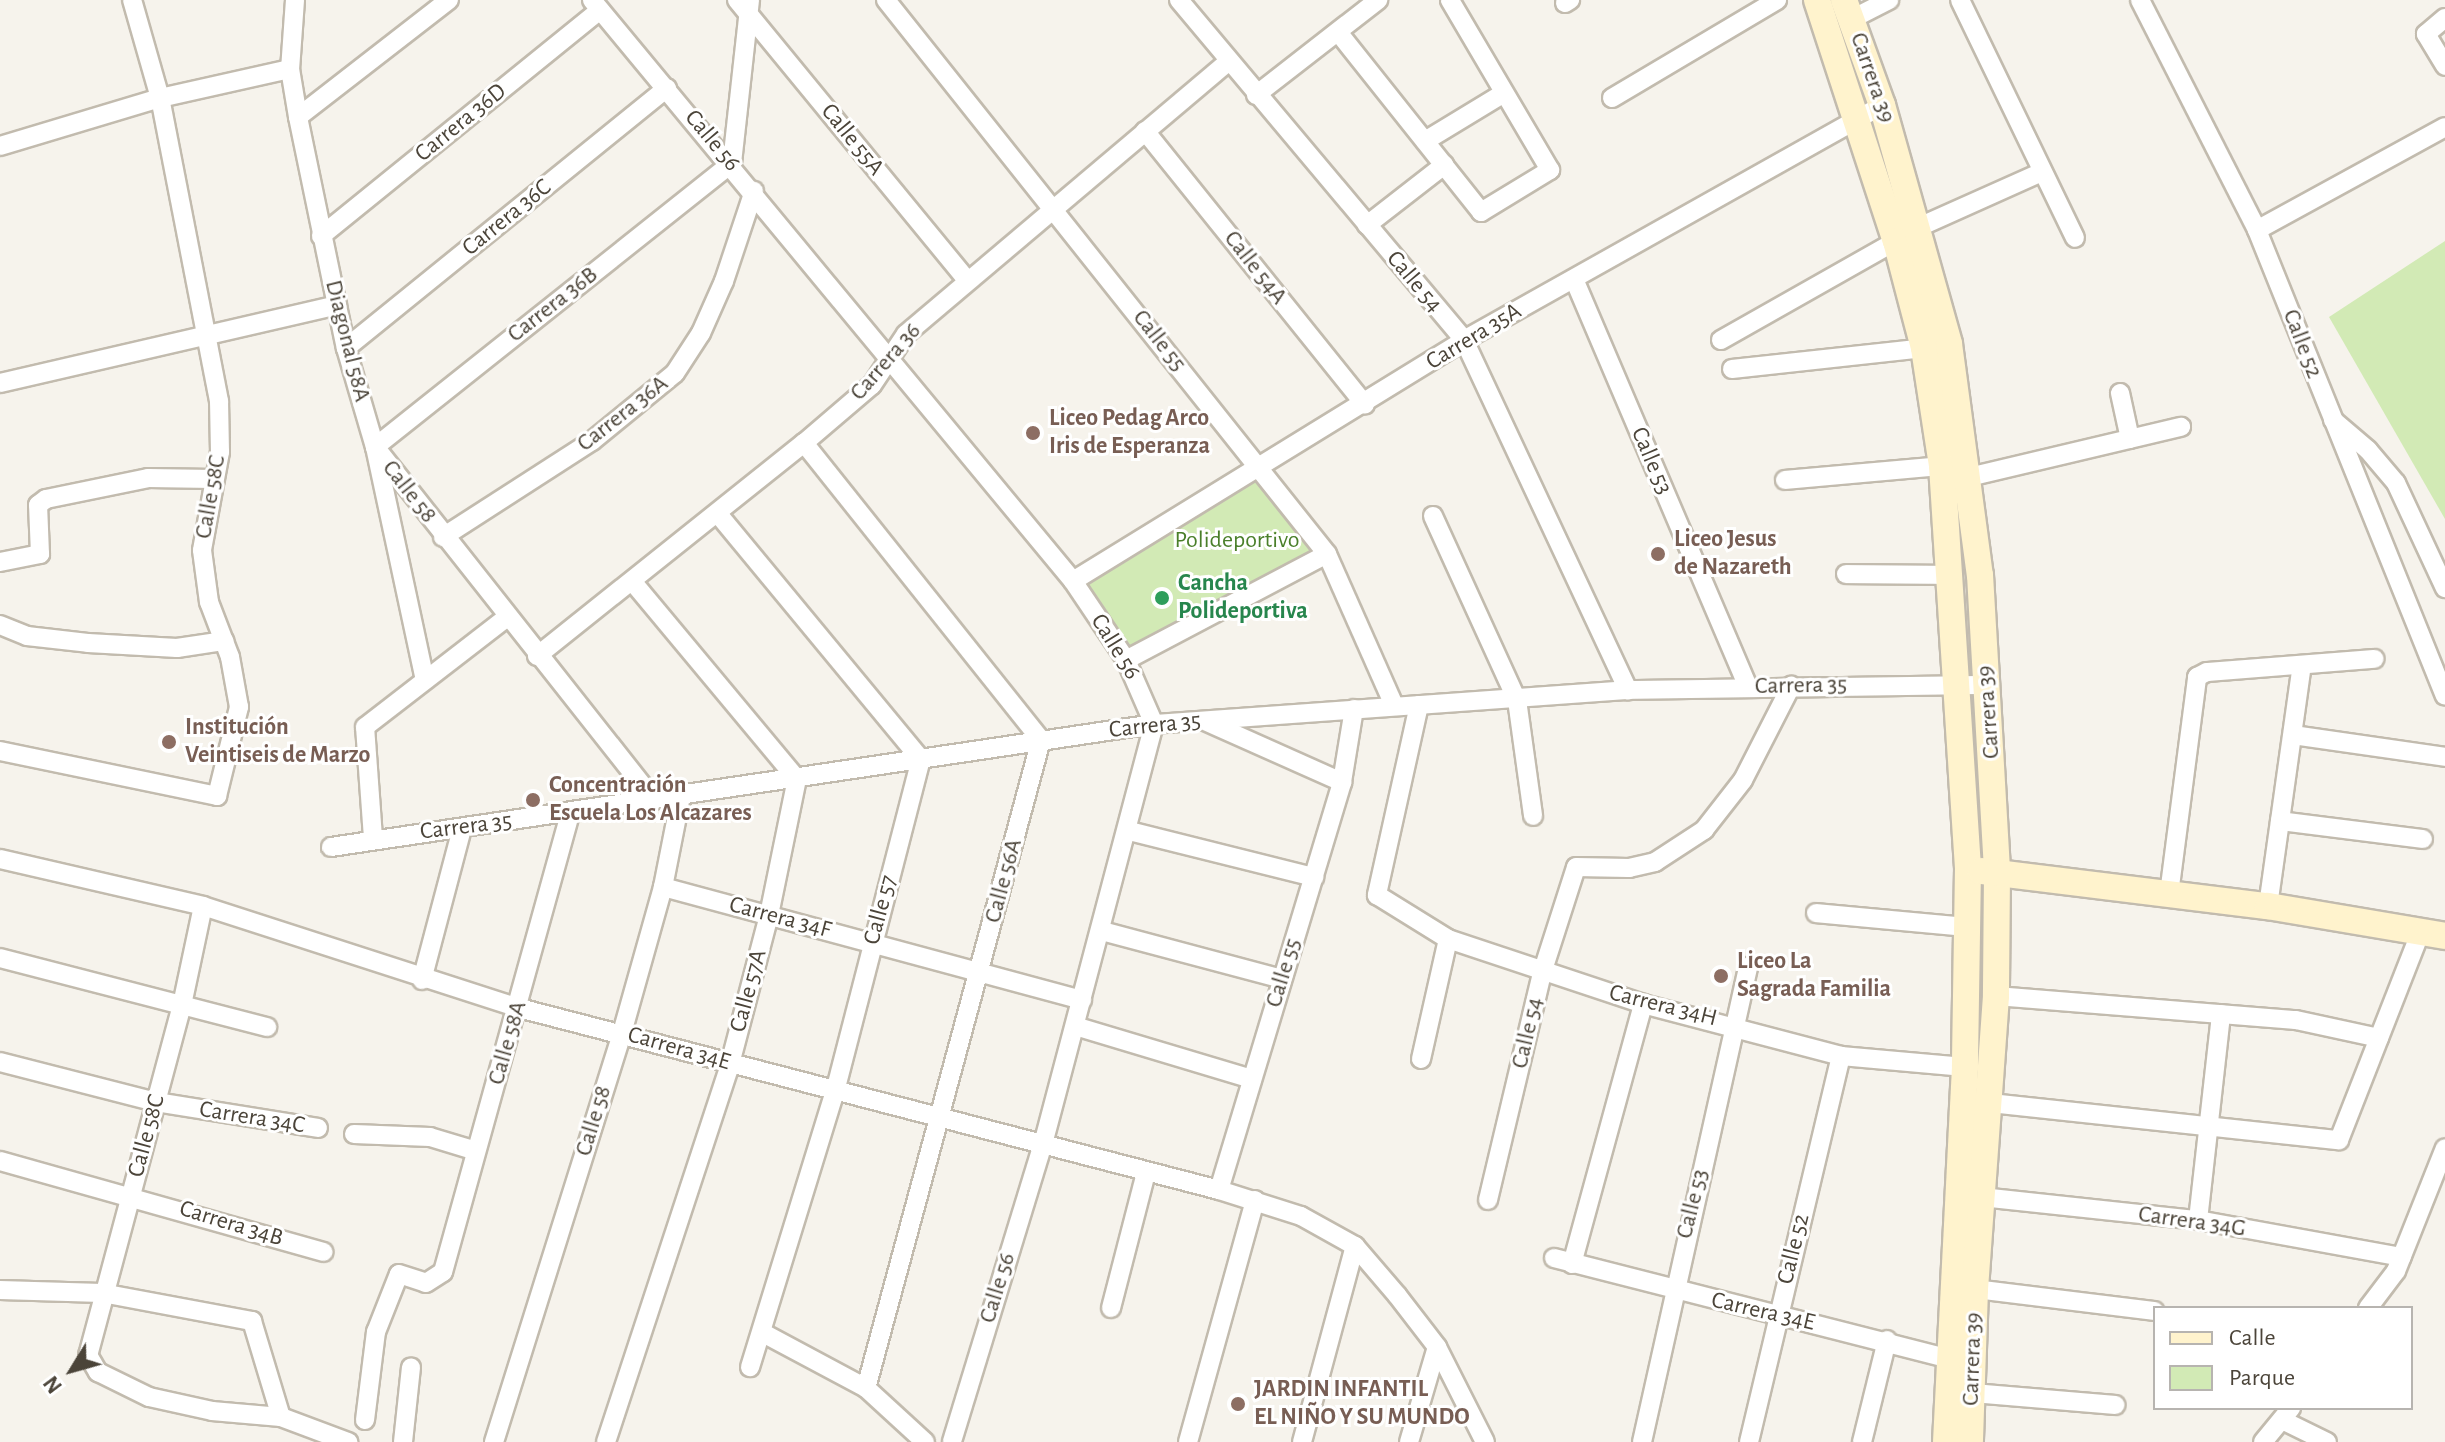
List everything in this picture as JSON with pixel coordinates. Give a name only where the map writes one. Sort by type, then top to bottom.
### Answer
[{"type":"main road","name":"Carrera 39","points":[[1817,0],[1859,118],[1896,241],[1924,348],[1942,466],[1959,684],[1968,869],[1965,1067],[1947,1357],[1959,1392],[1970,1442]]},
{"type":"main road","name":"Carrera 39","points":[[1848,10],[1882,105],[1919,227],[1949,344],[1969,477],[1987,685],[1997,873],[1996,996],[1975,1289],[1973,1366],[1959,1392],[1946,1442]]},
{"type":"main road","points":[[1968,869],[2268,906],[2436,939]]},
{"type":"street","points":[[132,0],[160,98],[204,336]]},
{"type":"street","name":"Diagonal 58A","points":[[295,0],[290,69],[298,117],[346,348],[375,447],[425,680]]},
{"type":"street","points":[[298,117],[449,0]]},
{"type":"street","name":"Calle 55","points":[[886,0],[1327,554],[1394,705]]},
{"type":"street","points":[[1256,95],[1378,0]]},
{"type":"street","points":[[1338,32],[1481,212],[1550,170],[1450,0]]},
{"type":"street","points":[[1612,98],[1777,0]]},
{"type":"street","points":[[1848,10],[1889,0]]},
{"type":"street","points":[[1960,0],[2075,238]]},
{"type":"street","name":"Calle 52","points":[[2140,0],[2257,230],[2445,696]]},
{"type":"street","points":[[732,163],[745,4]]},
{"type":"street","name":"Calle 55A","points":[[745,4],[966,279]]},
{"type":"street","name":"Calle 54","points":[[1191,4],[1256,95],[1464,340],[1628,690]]},
{"type":"street","name":"Calle 56","points":[[596,5],[732,163],[1073,581],[1126,660],[1154,724],[1129,831],[1042,1147],[952,1442]]},
{"type":"street","name":"Carrera 36D","points":[[321,236],[596,5]]},
{"type":"street","points":[[2445,18],[2426,34],[2445,66]]},
{"type":"street","name":"Carrera 36","points":[[537,656],[718,514],[872,385],[906,334],[966,279],[1229,61]]},
{"type":"street","points":[[0,146],[160,98],[290,69]]},
{"type":"street","name":"Carrera 36C","points":[[346,348],[667,88]]},
{"type":"street","points":[[1425,141],[1504,93]]},
{"type":"street","name":"Carrera 35A","points":[[1073,581],[1258,465],[1365,405],[1464,340],[1882,105]]},
{"type":"street","points":[[2257,230],[2445,127]]},
{"type":"street","name":"Calle 54A","points":[[1145,131],[1365,405]]},
{"type":"street","name":"Carrera 36B","points":[[375,447],[732,163]]},
{"type":"street","points":[[1367,225],[1444,165]]},
{"type":"street","points":[[1919,227],[2042,172]]},
{"type":"street","name":"Carrera 36A","points":[[443,537],[592,441],[675,373],[713,307],[754,191]]},
{"type":"street","points":[[1721,340],[1896,241]]},
{"type":"street","name":"Calle 53","points":[[1574,279],[1748,687]]},
{"type":"street","points":[[0,383],[337,305]]},
{"type":"street","name":"Calle 58C","points":[[0,751],[217,796],[239,707],[224,641],[209,602],[202,550],[220,452],[219,401],[204,336]]},
{"type":"street","points":[[1732,369],[1924,348]]},
{"type":"street","points":[[2120,393],[2130,439]]},
{"type":"street","points":[[2331,419],[2368,450],[2396,483],[2445,588]]},
{"type":"street","points":[[1969,477],[2181,427]]},
{"type":"street","points":[[804,443],[1041,740]]},
{"type":"street","name":"Calle 58","points":[[375,447],[506,618],[654,800]]},
{"type":"street","points":[[1785,480],[1942,466]]},
{"type":"street","points":[[0,562],[40,554],[38,505],[46,499],[148,478],[214,479]]},
{"type":"street","points":[[718,514],[921,759]]},
{"type":"street","points":[[1433,516],[1517,700],[1533,816]]},
{"type":"street","points":[[1126,660],[1327,554]]},
{"type":"street","points":[[1846,574],[1951,575]]},
{"type":"street","points":[[633,582],[797,779]]},
{"type":"street","points":[[373,838],[365,727],[506,618]]},
{"type":"street","points":[[0,625],[27,636],[88,643],[177,648],[224,641]]},
{"type":"street","points":[[2169,894],[2197,677],[2207,672],[2374,659]]},
{"type":"street","points":[[2268,906],[2302,665]]},
{"type":"street","name":"Carrera 35","points":[[331,847],[373,838],[462,829],[1154,724],[1628,690],[1987,685]]},
{"type":"street","name":"Calle 54","points":[[1488,1200],[1543,970],[1576,867],[1629,868],[1677,849],[1725,808],[1791,686]]},
{"type":"street","name":"Carrera 34H","points":[[1419,705],[1377,895],[1448,939],[1643,1004],[1737,1025],[1841,1056],[1965,1067]]},
{"type":"street","name":"Calle 55","points":[[1219,1190],[1342,782],[1354,709]]},
{"type":"street","points":[[1205,721],[1342,782]]},
{"type":"street","points":[[2293,735],[2445,757]]},
{"type":"street","name":"Calle 56A","points":[[866,1388],[1041,740]]},
{"type":"street","name":"Calle 57","points":[[750,1367],[763,1333],[835,1091],[921,759]]},
{"type":"street","name":"Calle 57A","points":[[606,1442],[730,1064],[769,915],[797,779]]},
{"type":"street","name":"Calle 58","points":[[494,1442],[622,1033],[663,887],[681,796]]},
{"type":"street","name":"Calle 58A","points":[[365,1420],[376,1332],[399,1274],[426,1283],[443,1272],[519,1008],[570,813]]},
{"type":"street","points":[[2280,821],[2423,839]]},
{"type":"street","points":[[422,980],[462,829]]},
{"type":"street","points":[[1129,831],[1314,877]]},
{"type":"street","name":"Carrera 34E","points":[[0,859],[203,906],[422,980],[519,1008],[1042,1147],[1255,1200],[1334,1231],[1355,1246]]},
{"type":"street","name":"Carrera 34F","points":[[663,887],[1082,1000]]},
{"type":"street","name":"Calle 58C","points":[[203,906],[182,1005],[132,1195],[102,1293],[88,1355],[91,1364],[149,1397],[212,1411],[281,1417]]},
{"type":"street","points":[[1816,913],[1968,927]]},
{"type":"street","points":[[1102,931],[1282,979]]},
{"type":"street","points":[[1421,1059],[1448,939]]},
{"type":"street","points":[[1990,1103],[2339,1140],[2379,1038],[2436,939]]},
{"type":"street","points":[[0,958],[267,1027]]},
{"type":"street","name":"Calle 53","points":[[1642,1442],[1672,1290],[1737,1025],[1748,967]]},
{"type":"street","points":[[1996,996],[2296,1020],[2379,1038]]},
{"type":"street","points":[[1572,1264],[1643,1004]]},
{"type":"street","points":[[2198,1220],[2221,1014]]},
{"type":"street","points":[[1075,1026],[1252,1079]]},
{"type":"street","name":"Calle 52","points":[[1749,1442],[1841,1056]]},
{"type":"street","name":"Carrera 34C","points":[[0,1062],[156,1102],[318,1128]]},
{"type":"street","points":[[354,1134],[430,1137],[476,1151]]},
{"type":"street","points":[[2369,1306],[2402,1257],[2445,1148]]},
{"type":"street","name":"Carrera 34B","points":[[0,1161],[132,1195],[323,1252]]},
{"type":"street","points":[[1111,1308],[1146,1173]]},
{"type":"street","name":"Carrera 34G","points":[[1981,1197],[2198,1220],[2402,1257]]},
{"type":"street","points":[[1188,1442],[1255,1200]]},
{"type":"street","points":[[1355,1246],[1437,1347],[1485,1442]]},
{"type":"street","points":[[1302,1442],[1355,1246]]},
{"type":"street","name":"Carrera 34E","points":[[1554,1258],[1672,1290],[1887,1340],[1973,1366]]},
{"type":"street","points":[[1975,1289],[2153,1311]]},
{"type":"street","points":[[0,1290],[102,1293],[252,1321],[281,1417],[348,1442]]},
{"type":"street","points":[[763,1333],[866,1388],[925,1442]]},
{"type":"street","points":[[1862,1442],[1887,1340]]},
{"type":"street","points":[[1409,1442],[1437,1347]]},
{"type":"street","points":[[403,1442],[411,1367]]},
{"type":"street","points":[[1959,1392],[2115,1405]]},
{"type":"street","points":[[2263,1442],[2286,1414],[2327,1442]]},
{"type":"green space","points":[[2445,241],[2445,519],[2329,317]]},
{"type":"green space","name":"Polideportivo","points":[[1258,465],[1327,554],[1126,660],[1073,581]]},
{"type":"place","name":"Liceo Pedag Arco Iris de Esperanza","points":[[1033,433]]},
{"type":"place","name":"Liceo Jesus de Nazareth","points":[[1658,554]]},
{"type":"place","name":"Cancha Polideportiva","points":[[1162,598]]},
{"type":"place","name":"Institución Veintiseis de Marzo","points":[[169,742]]},
{"type":"place","name":"Concentración Escuela Los Alcazares","points":[[533,800]]},
{"type":"place","name":"Liceo La Sagrada Familia","points":[[1721,976]]},
{"type":"place","name":"JARDIN INFANTIL EL NIÑO Y SU MUNDO","points":[[1238,1404]]}]
